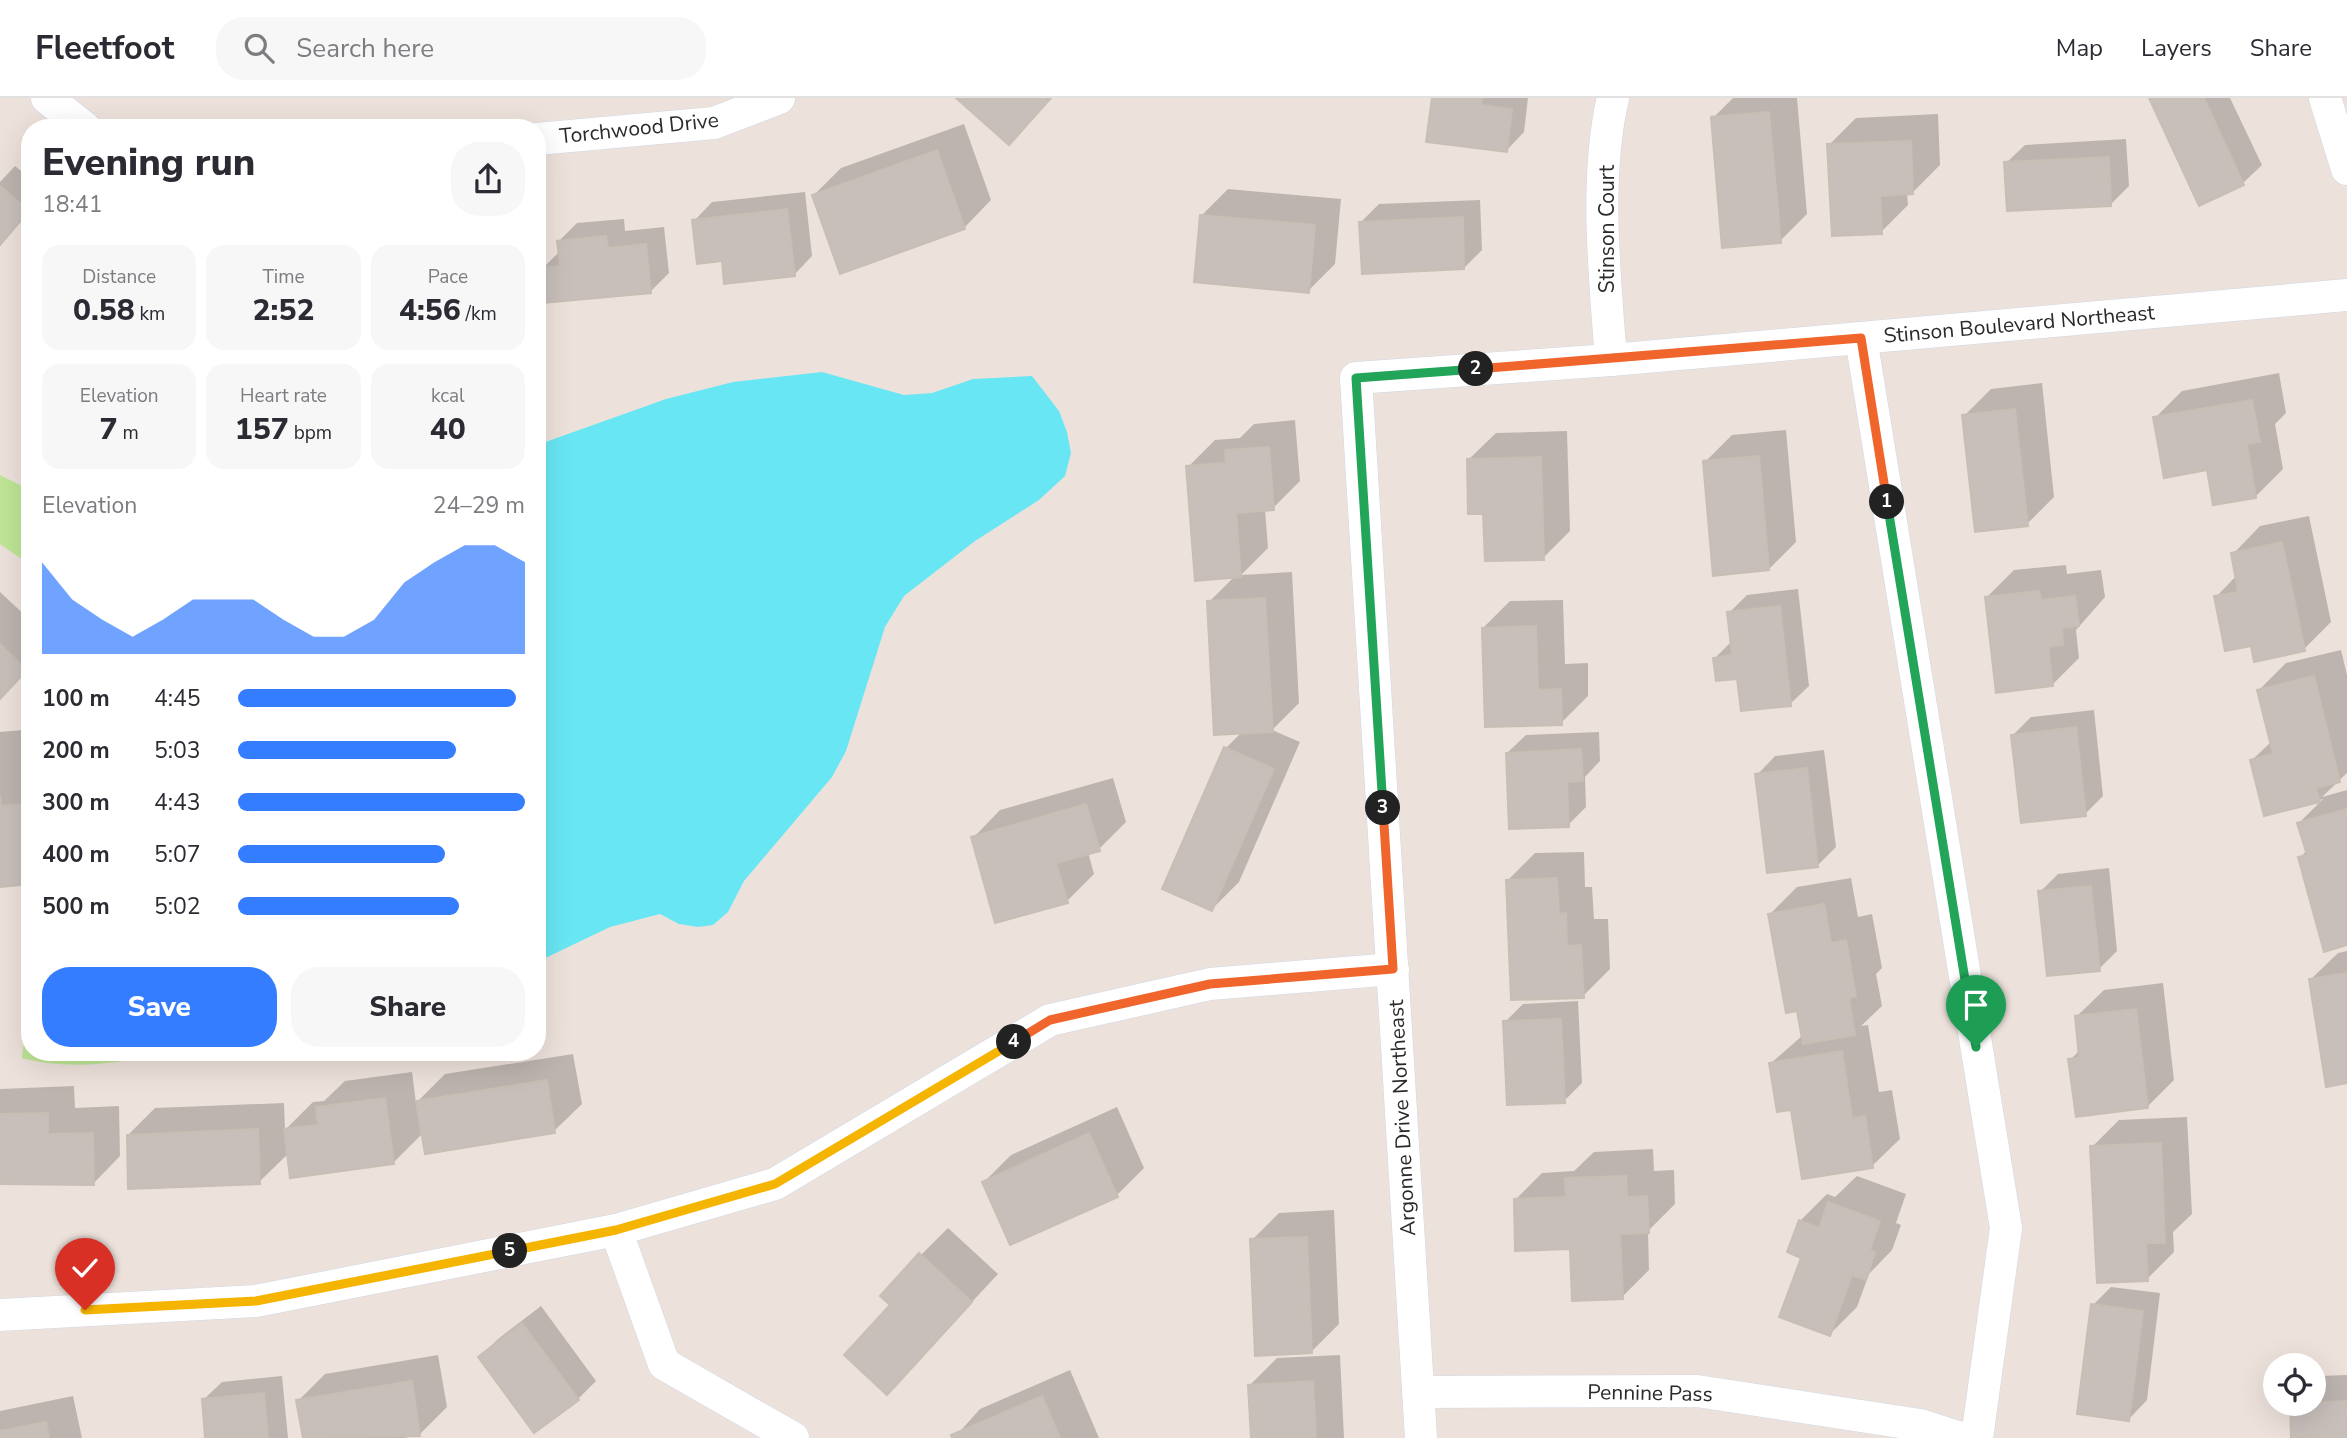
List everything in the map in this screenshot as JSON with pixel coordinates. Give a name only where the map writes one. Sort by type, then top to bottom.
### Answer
[{"type":"street","points":[[47,98],[74,119]]},
{"type":"street","name":"Torchwood Drive","points":[[546,138],[714,123],[779,98]]},
{"type":"street","name":"Stinson Court","points":[[1611,360],[1603,242],[1605,177],[1613,98]]},
{"type":"street","points":[[2325,98],[2347,169]]},
{"type":"street","name":"Stinson Boulevard Northeast","points":[[1356,378],[1611,360],[2347,295]]},
{"type":"street","points":[[1861,338],[2006,1228],[1977,1438]]},
{"type":"street","name":"Argonne Drive Northeast","points":[[1356,378],[1421,1438]]},
{"type":"street","points":[[0,1315],[256,1301],[616,1230],[775,1184],[1050,1020],[1210,984],[1393,969]]},
{"type":"street","points":[[616,1230],[664,1364],[793,1438]]},
{"type":"street","name":"Pennine Pass","points":[[1418,1391],[1697,1391],[1920,1425],[1961,1438]]},
{"type":"green space","points":[[0,475],[21,486],[21,559],[0,544]]},
{"type":"green space","points":[[36,1061],[118,1061],[77,1065]]},
{"type":"water","points":[[822,372],[904,395],[932,393],[973,379],[1032,376],[1059,411],[1071,453],[1065,476],[1039,500],[975,541],[904,596],[885,627],[846,751],[832,777],[744,881],[728,912],[713,925],[698,927],[679,924],[660,914],[610,927],[546,958],[546,442],[666,399],[733,382]]},
{"type":"building","points":[[956,98],[1051,98],[1009,145]]},
{"type":"building","points":[[1432,98],[1482,98],[1481,105],[1512,109],[1507,152],[1426,142]]},
{"type":"building","points":[[2149,98],[2204,98],[2244,185],[2199,206]]},
{"type":"building","points":[[1769,112],[1781,243],[1722,248],[1711,117]]},
{"type":"building","points":[[1911,141],[1913,194],[1880,196],[1882,234],[1832,236],[1827,144]]},
{"type":"building","points":[[937,150],[965,229],[840,274],[812,195]]},
{"type":"building","points":[[2109,157],[2111,206],[2007,211],[2004,162]]},
{"type":"building","points":[[0,186],[21,204],[21,220],[0,245]]},
{"type":"building","points":[[787,209],[795,276],[724,284],[722,261],[697,264],[692,220]]},
{"type":"building","points":[[1200,215],[1315,225],[1309,293],[1194,282]]},
{"type":"building","points":[[1463,217],[1464,269],[1362,274],[1359,222]]},
{"type":"building","points":[[606,236],[608,248],[646,244],[651,293],[546,303],[546,267],[560,266],[557,241]]},
{"type":"building","points":[[2252,400],[2260,442],[2247,444],[2256,498],[2213,505],[2207,470],[2164,478],[2153,417]]},
{"type":"building","points":[[2015,409],[2028,526],[1975,532],[1962,415]]},
{"type":"building","points":[[1269,447],[1274,510],[1236,513],[1241,577],[1195,581],[1186,466],[1226,463],[1225,450]]},
{"type":"building","points":[[1759,456],[1769,570],[1713,576],[1703,461]]},
{"type":"building","points":[[1541,457],[1544,560],[1485,561],[1483,514],[1468,514],[1467,459]]},
{"type":"building","points":[[2282,542],[2305,651],[2254,662],[2251,646],[2225,651],[2214,596],[2238,592],[2231,553]]},
{"type":"building","points":[[2039,591],[2041,600],[2075,596],[2079,626],[2062,628],[2063,645],[2048,647],[2053,686],[1996,693],[1985,597]]},
{"type":"building","points":[[1265,598],[1273,732],[1214,735],[1207,601]]},
{"type":"building","points":[[1780,606],[1791,706],[1741,711],[1737,679],[1716,681],[1713,658],[1732,655],[1727,612]]},
{"type":"building","points":[[1536,626],[1538,690],[1561,689],[1562,725],[1485,727],[1482,628]]},
{"type":"building","points":[[0,644],[21,664],[21,676],[0,699]]},
{"type":"building","points":[[2314,676],[2340,782],[2316,788],[2320,802],[2264,816],[2250,760],[2273,754],[2257,690]]},
{"type":"building","points":[[2076,727],[2086,816],[2021,823],[2011,735]]},
{"type":"building","points":[[1224,747],[1274,769],[1212,911],[1162,889]]},
{"type":"building","points":[[1581,749],[1583,781],[1567,782],[1569,827],[1509,829],[1506,753]]},
{"type":"building","points":[[1807,768],[1818,867],[1767,873],[1755,774]]},
{"type":"building","points":[[0,795],[1,806],[21,804],[21,885],[0,887]]},
{"type":"building","points":[[1086,804],[1100,851],[1056,863],[1068,903],[995,923],[971,837]]},
{"type":"building","points":[[2347,809],[2347,945],[2324,952],[2298,857],[2307,855],[2297,823]]},
{"type":"building","points":[[1557,878],[1559,914],[1566,913],[1567,946],[1581,945],[1584,998],[1511,1000],[1506,880]]},
{"type":"building","points":[[2091,886],[2100,971],[2047,976],[2038,891]]},
{"type":"building","points":[[1824,904],[1831,943],[1846,940],[1856,996],[1849,998],[1855,1035],[1803,1044],[1797,1011],[1786,1013],[1768,914]]},
{"type":"building","points":[[2347,973],[2347,1083],[2326,1087],[2309,979]]},
{"type":"building","points":[[2136,1009],[2148,1108],[2076,1117],[2068,1059],[2079,1058],[2075,1016]]},
{"type":"building","points":[[1561,1019],[1565,1103],[1507,1105],[1503,1021]]},
{"type":"building","points":[[1842,1051],[1852,1118],[1865,1116],[1873,1168],[1802,1179],[1791,1110],[1777,1112],[1769,1063]]},
{"type":"building","points":[[547,1080],[555,1133],[425,1154],[416,1101]]},
{"type":"building","points":[[385,1098],[394,1164],[290,1178],[284,1129],[318,1125],[316,1107]]},
{"type":"building","points":[[48,1113],[48,1134],[93,1133],[94,1185],[0,1184],[0,1114]]},
{"type":"building","points":[[258,1129],[260,1184],[128,1189],[127,1135]]},
{"type":"building","points":[[1089,1133],[1118,1197],[1010,1245],[982,1182]]},
{"type":"building","points":[[2161,1143],[2165,1243],[2146,1243],[2148,1281],[2097,1283],[2090,1146]]},
{"type":"building","points":[[1626,1176],[1627,1197],[1647,1196],[1649,1233],[1620,1234],[1623,1299],[1572,1301],[1570,1249],[1515,1251],[1514,1199],[1566,1197],[1565,1178]]},
{"type":"building","points":[[1828,1202],[1880,1221],[1870,1250],[1875,1252],[1866,1280],[1852,1275],[1830,1336],[1779,1317],[1801,1258],[1787,1252],[1799,1220],[1819,1228]]},
{"type":"building","points":[[1307,1237],[1312,1353],[1255,1356],[1250,1239]]},
{"type":"building","points":[[919,1253],[972,1302],[887,1395],[844,1355],[890,1305],[880,1296]]},
{"type":"building","points":[[2091,1304],[2143,1311],[2129,1421],[2077,1414]]},
{"type":"building","points":[[522,1323],[579,1400],[534,1433],[478,1357]]},
{"type":"building","points":[[412,1381],[420,1436],[303,1438],[296,1400]]},
{"type":"building","points":[[1313,1381],[1316,1438],[1251,1438],[1248,1385]]},
{"type":"building","points":[[264,1393],[268,1438],[205,1438],[202,1399]]},
{"type":"building","points":[[1042,1396],[1060,1438],[952,1438],[951,1435]]},
{"type":"building","points":[[2347,1401],[2347,1438],[2291,1438],[2290,1416],[2326,1416],[2326,1402]]},
{"type":"building","points":[[46,1422],[49,1438],[0,1438],[0,1431]]},
{"type":"route","points":[[85,1310],[256,1301],[616,1230],[775,1184],[1050,1020],[1210,984],[1393,969],[1356,378],[1611,360],[1861,338],[1976,1047]]}]
